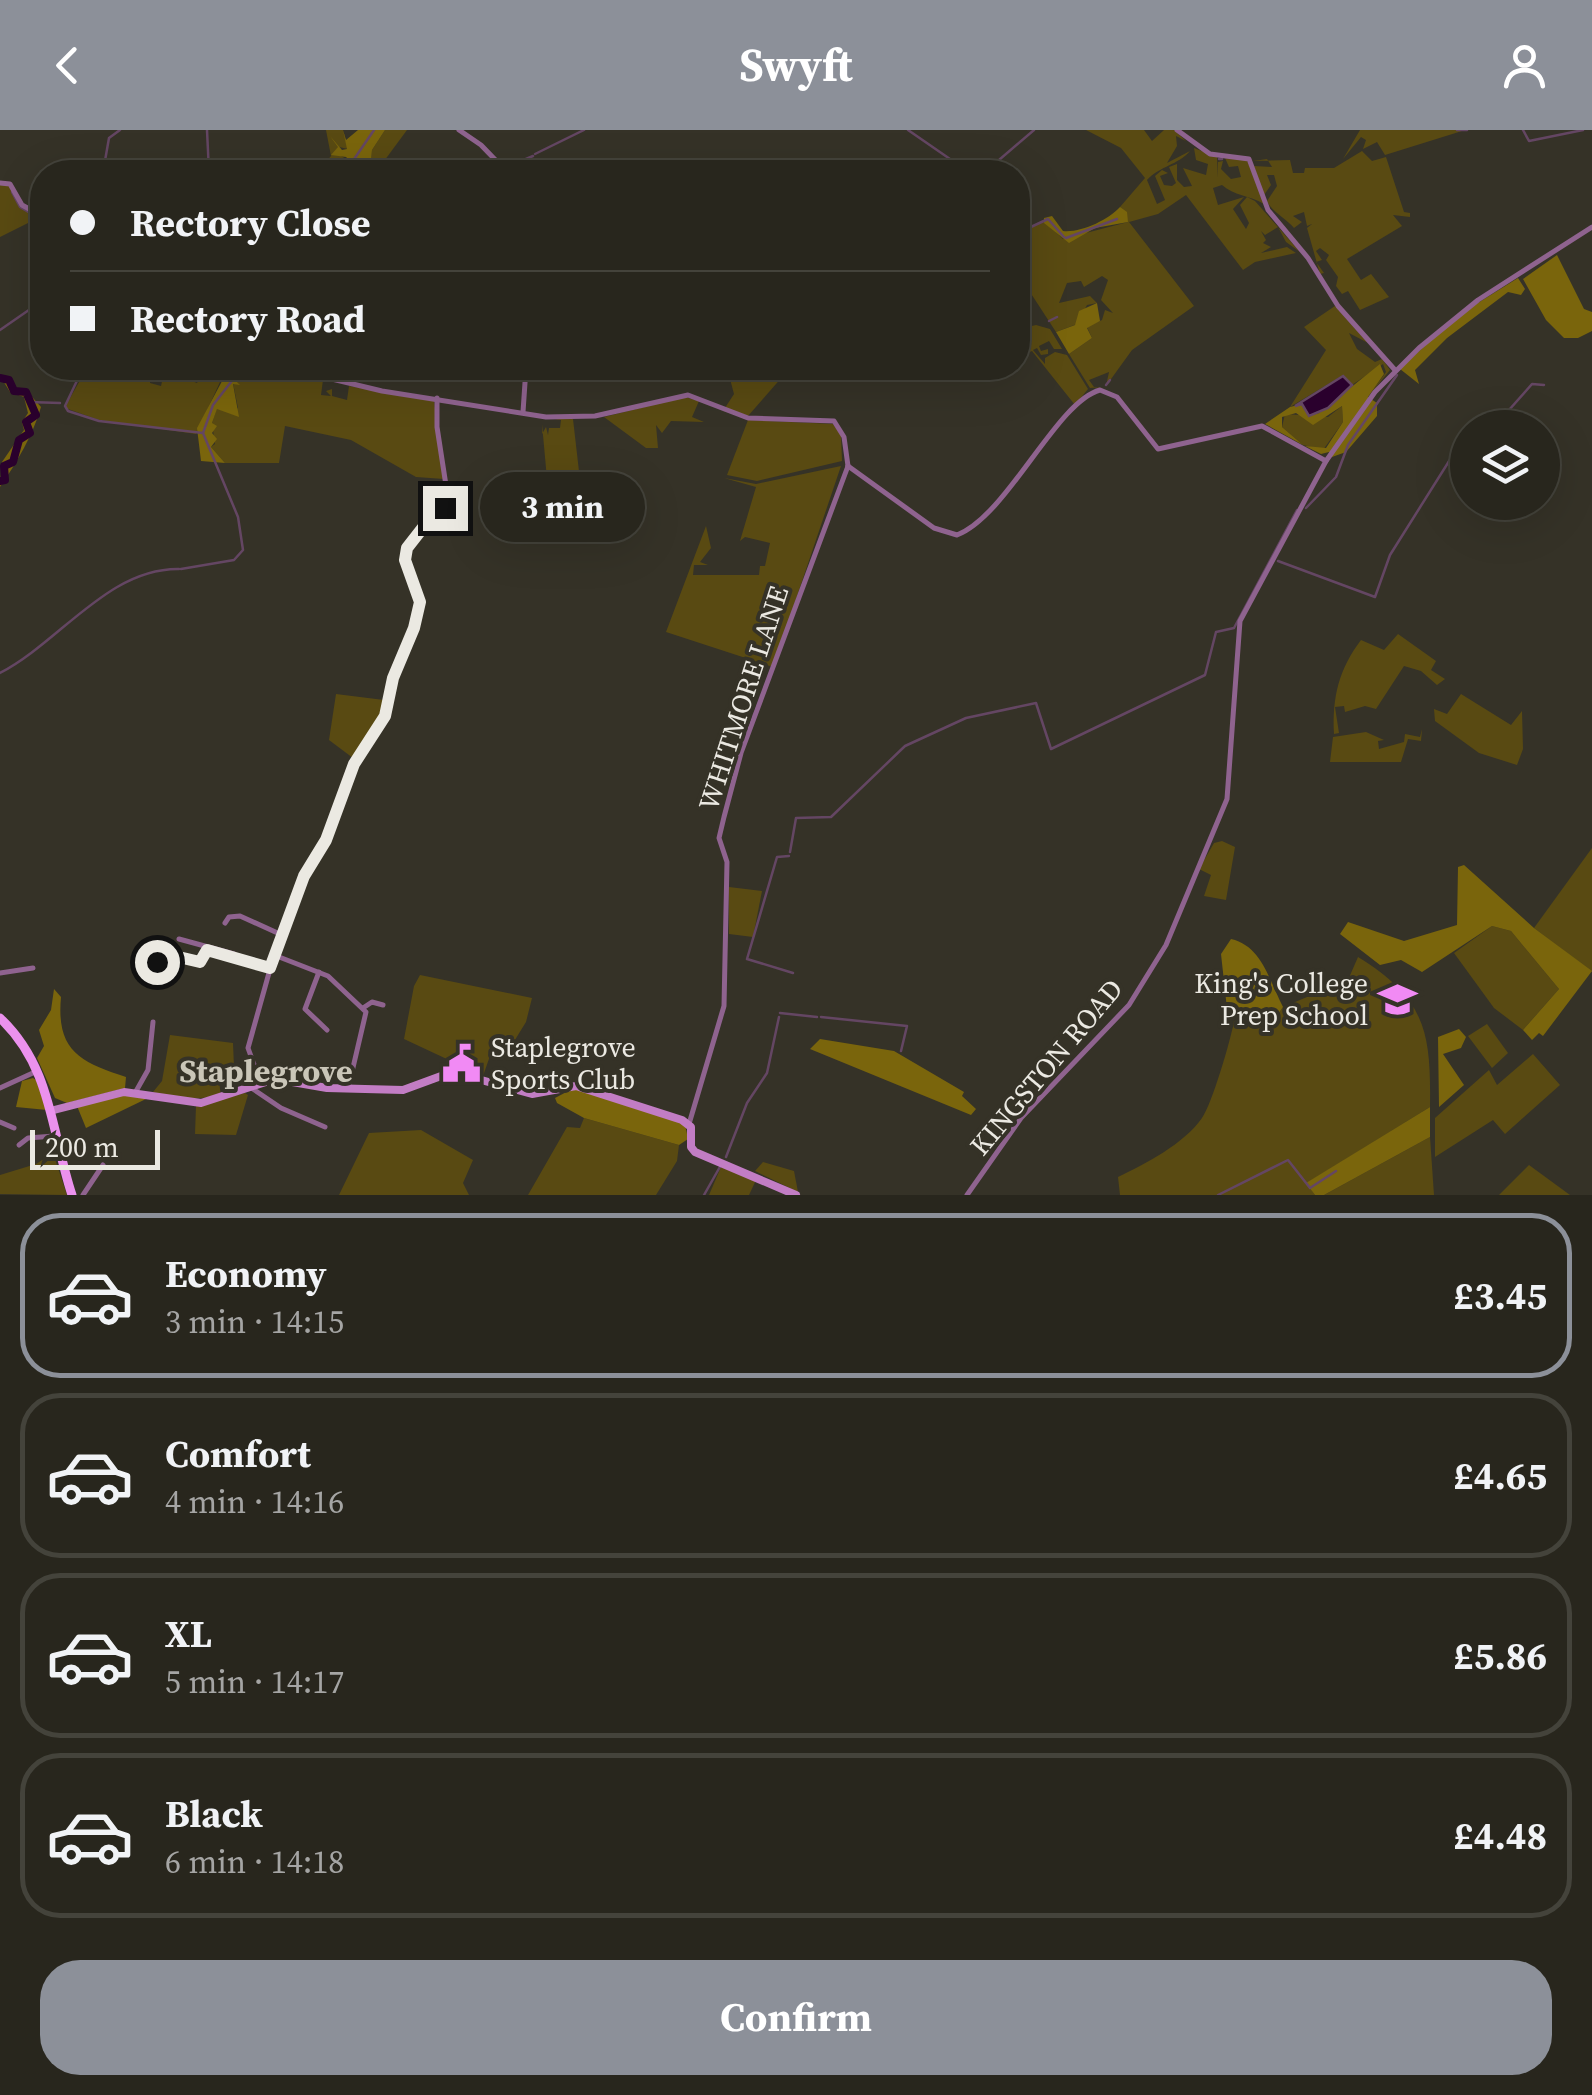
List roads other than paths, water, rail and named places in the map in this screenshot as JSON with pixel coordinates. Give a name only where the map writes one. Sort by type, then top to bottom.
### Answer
[{"type":"main road","points":[[0,1018],[38,1071],[54,1110],[54,1136],[72,1195]]},
{"type":"street","points":[[459,130],[495,160]]},
{"type":"street","points":[[1177,130],[1210,154],[1249,159],[1268,210],[1308,258],[1338,306],[1395,370]]},
{"type":"street","points":[[0,183],[9,182],[22,205],[30,209]]},
{"type":"street","name":"KINGSTON ROAD","points":[[967,1195],[1021,1118],[1129,1005],[1166,944],[1228,799],[1240,622],[1326,461],[1395,370],[1456,316],[1592,227]]},
{"type":"street","points":[[336,380],[382,391],[523,412],[595,416],[690,395],[748,418],[834,421],[844,437],[848,466],[934,528],[957,535],[985,516],[1074,409],[1100,390],[1116,397],[1160,449],[1262,426],[1326,461]]},
{"type":"street","points":[[523,412],[525,380]]},
{"type":"street","points":[[260,1081],[248,1048],[270,966],[304,876],[330,832],[354,764],[385,716],[393,678],[417,619],[420,598],[405,554],[450,502],[437,428],[437,398]]},
{"type":"street","name":"WHITMORE LANE","points":[[689,1124],[724,1003],[728,862],[719,838],[728,800],[848,466]]},
{"type":"street","points":[[225,923],[229,916],[240,916],[282,935]]},
{"type":"street","points":[[179,939],[270,966]]},
{"type":"street","points":[[157,962],[156,957],[170,955],[200,962],[207,950],[270,966]]},
{"type":"street","points":[[274,955],[318,972],[363,1008],[366,1026],[348,1089]]},
{"type":"street","points":[[0,973],[34,968]]},
{"type":"street","points":[[318,972],[303,1012],[322,1030]]},
{"type":"street","points":[[363,1008],[374,1002],[383,1005]]},
{"type":"street","points":[[135,1092],[148,1070],[152,1022]]},
{"type":"street","points":[[1,1085],[38,1071]]},
{"type":"street","points":[[54,1110],[100,1095],[135,1092],[195,1104],[275,1078],[348,1089],[409,1090],[452,1072],[532,1094],[576,1086],[689,1124],[690,1143],[702,1156],[795,1195]]},
{"type":"street","points":[[250,1087],[281,1108],[324,1127]]},
{"type":"street","points":[[3,1122],[14,1128]]},
{"type":"street","points":[[19,1145],[28,1138],[54,1136]]},
{"type":"street","points":[[82,1195],[103,1165]]},
{"type":"waterway","points":[[105,160],[109,138],[120,130]]},
{"type":"waterway","points":[[207,130],[208,160]]},
{"type":"waterway","points":[[353,160],[374,130]]},
{"type":"waterway","points":[[535,154],[584,130]]},
{"type":"waterway","points":[[908,130],[951,160]]},
{"type":"waterway","points":[[999,160],[1034,130]]},
{"type":"waterway","points":[[1457,130],[1467,130]]},
{"type":"waterway","points":[[1523,130],[1529,141],[1583,130]]},
{"type":"waterway","points":[[524,160],[533,156]]},
{"type":"waterway","points":[[12,192],[20,207],[30,213]]},
{"type":"waterway","points":[[1030,227],[1048,219],[1064,237]]},
{"type":"waterway","points":[[1066,238],[1117,219]]},
{"type":"waterway","points":[[0,330],[30,309]]},
{"type":"waterway","points":[[1049,321],[1057,317]]},
{"type":"waterway","points":[[1306,508],[1336,477],[1348,445],[1397,375]]},
{"type":"waterway","points":[[0,378],[9,380],[14,391],[26,392],[36,415],[26,422],[30,433],[19,440],[13,462],[4,466],[5,480],[0,481]]},
{"type":"waterway","points":[[77,380],[65,406],[68,411],[99,421],[203,433]]},
{"type":"waterway","points":[[181,569],[234,560],[243,550],[238,517],[203,433],[213,405],[233,380]]},
{"type":"waterway","points":[[1106,385],[1110,380]]},
{"type":"waterway","points":[[1509,410],[1532,384],[1544,385]]},
{"type":"waterway","points":[[29,402],[60,403]]},
{"type":"waterway","points":[[1278,561],[1375,597],[1390,555],[1450,460]]},
{"type":"waterway","points":[[790,852],[796,818],[831,817],[905,746],[966,718],[1036,703],[1051,749],[1205,675],[1216,632],[1234,628],[1297,510]]},
{"type":"waterway","points":[[0,673],[107,593],[153,572],[179,569]]},
{"type":"waterway","points":[[789,856],[777,857],[747,959],[793,973]]},
{"type":"waterway","points":[[780,1013],[817,1017]]},
{"type":"waterway","points":[[726,1157],[747,1103],[767,1073],[779,1017]]},
{"type":"waterway","points":[[821,1017],[907,1026],[901,1051]]},
{"type":"waterway","points":[[1218,1195],[1288,1160],[1310,1188],[1336,1171]]},
{"type":"waterway","points":[[704,1195],[721,1165]]},
{"type":"place","name":"King's College Prep School","points":[[1398,999]]},
{"type":"place","name":"Staplegrove Sports Club","points":[[461,1063]]},
{"type":"district","name":"Staplegrove","points":[[266,1071]]}]
